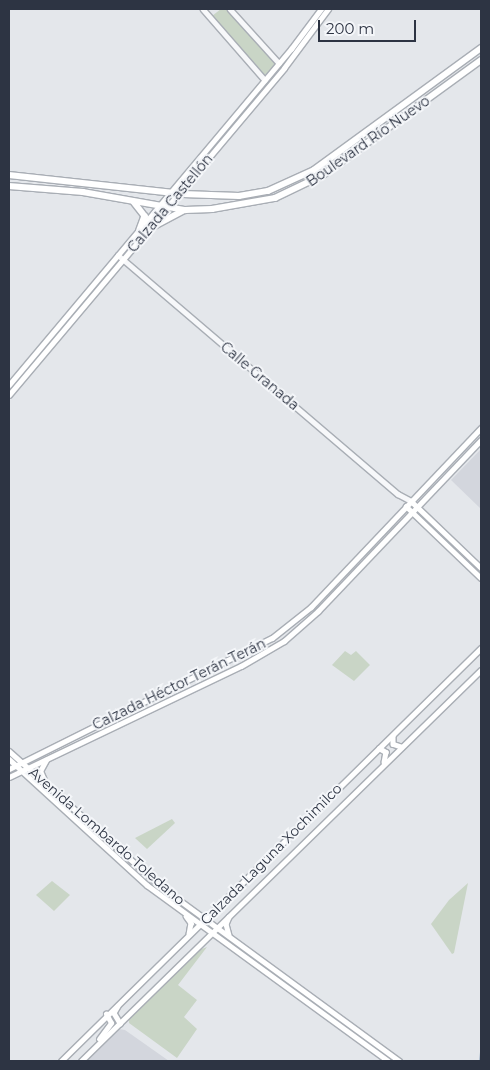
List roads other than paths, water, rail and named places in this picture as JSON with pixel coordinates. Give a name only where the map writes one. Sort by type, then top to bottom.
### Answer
[{"type":"highway","name":"Boulevard Río Nuevo","points":[[9,175],[171,193],[239,196],[268,191],[299,178],[481,48]]},
{"type":"highway","name":"Boulevard Río Nuevo","points":[[9,186],[72,190],[185,210],[212,209],[275,198],[306,186],[481,60]]},
{"type":"highway","points":[[130,200],[144,211],[145,220],[140,230]]},
{"type":"highway","points":[[147,230],[161,220],[185,210]]},
{"type":"main road","name":"Calzada Castellón","points":[[9,395],[159,206],[279,63],[321,9]]},
{"type":"main road","name":"Calzada Castellón","points":[[9,385],[120,257],[147,230],[251,108],[328,9]]},
{"type":"main road","points":[[272,82],[279,63]]},
{"type":"main road","points":[[246,103],[251,108]]},
{"type":"main road","name":"Calzada Héctor Terán Terán","points":[[9,769],[272,638],[311,606],[481,428]]},
{"type":"main road","name":"Calzada Héctor Terán Terán","points":[[9,777],[241,666],[278,645],[318,611],[481,440]]},
{"type":"main road","name":"Calle Granada","points":[[412,501],[481,568]]},
{"type":"main road","name":"Calle Granada","points":[[406,506],[481,578]]},
{"type":"main road","name":"Calzada Laguna Xochimilco","points":[[61,1061],[106,1014],[481,648]]},
{"type":"main road","name":"Calzada Laguna Xochimilco","points":[[82,1060],[481,670]]},
{"type":"main road","points":[[393,734],[393,744],[402,747]]},
{"type":"main road","points":[[378,748],[386,752],[383,766]]},
{"type":"main road","name":"Avenida Lombardo Toledano","points":[[9,751],[137,864],[205,919],[400,1061]]},
{"type":"main road","name":"Avenida Lombardo Toledano","points":[[9,759],[129,868],[200,924],[388,1061]]},
{"type":"main road","points":[[44,782],[40,771],[47,759]]},
{"type":"main road","points":[[129,868],[137,864]]},
{"type":"main road","points":[[183,911],[191,924],[188,935]]},
{"type":"main road","points":[[230,914],[226,929],[231,938]]},
{"type":"main road","points":[[120,1023],[115,1009],[146,976]]},
{"type":"main road","points":[[310,1004],[324,1012],[328,1009]]},
{"type":"main road","points":[[82,1060],[110,1027],[111,1019],[106,1014]]},
{"type":"main road","points":[[336,1023],[342,1022],[352,1026]]},
{"type":"street","points":[[203,9],[265,80]]},
{"type":"street","points":[[230,9],[279,63]]},
{"type":"street","name":"Calle Granada","points":[[120,257],[398,494],[412,501]]},
{"type":"street","name":"Calle Granada","points":[[398,494],[406,506]]},
{"type":"waterway","points":[[480,1061],[481,1051]]}]
